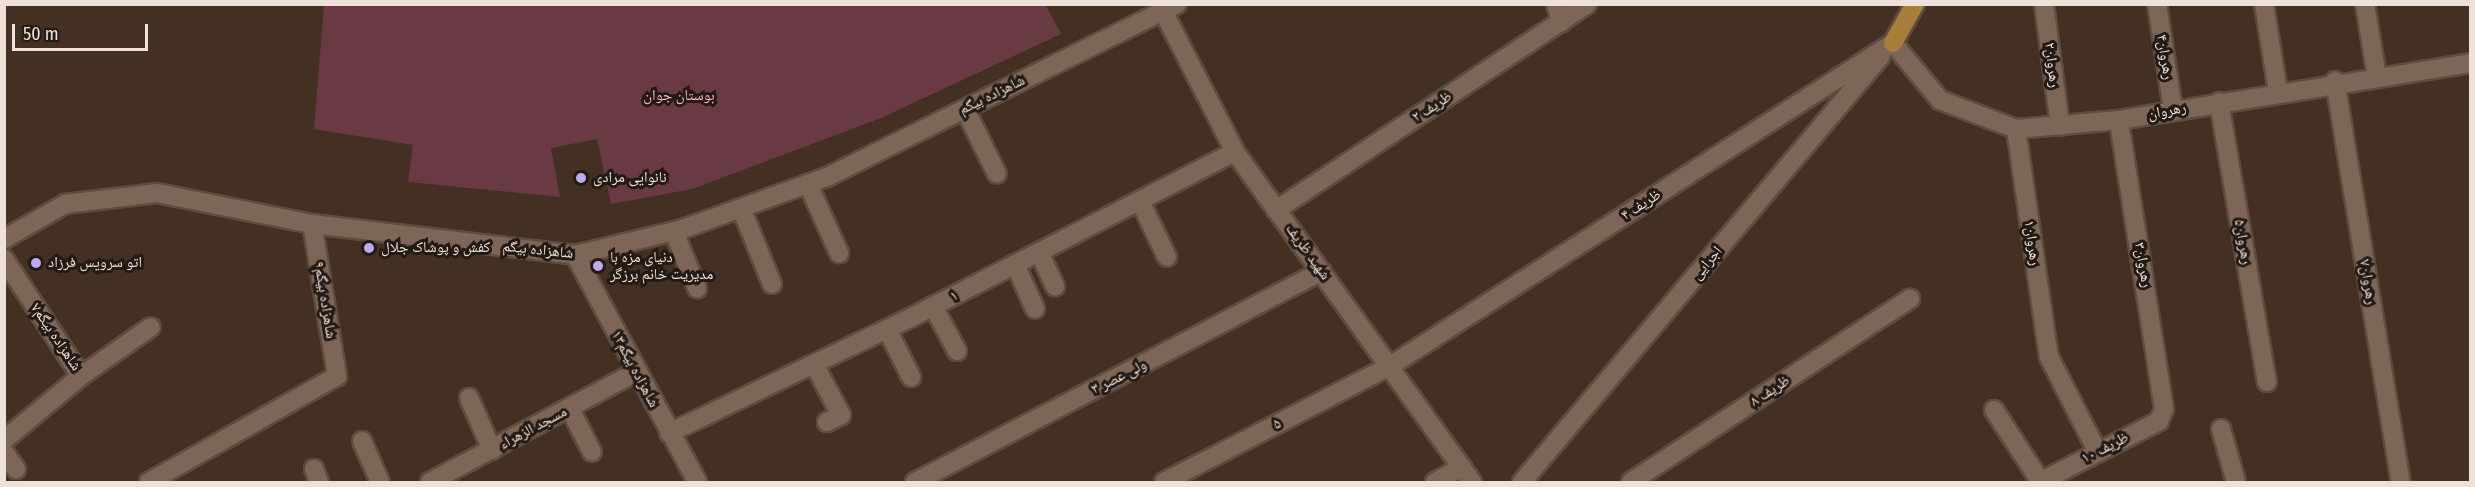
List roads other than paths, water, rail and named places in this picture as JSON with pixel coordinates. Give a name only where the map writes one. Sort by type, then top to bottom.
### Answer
[{"type":"main road","points":[[1893,43],[1914,4]]},
{"type":"street","name":"ظریف ۲","points":[[1276,210],[1558,13],[1587,4]]},
{"type":"street","points":[[1893,43],[1906,4]]},
{"type":"street","name":"اجرایی","points":[[1522,483],[1893,43],[1923,4]]},
{"type":"street","name":"رهروان۲","points":[[2044,4],[2060,126]]},
{"type":"street","name":"رهروان۴","points":[[2157,4],[2173,110]]},
{"type":"street","points":[[2264,4],[2278,91]]},
{"type":"street","points":[[2365,4],[2377,77]]},
{"type":"street","name":"شاهزاده بیگم","points":[[4,240],[65,204],[157,193],[312,224],[575,255],[674,232],[808,184],[1170,8]]},
{"type":"street","name":"شهید ظریف","points":[[1170,8],[1235,152],[1472,483]]},
{"type":"street","name":"رهروان","points":[[1893,43],[1940,100],[2016,129],[2119,120],[2335,81],[2470,63]]},
{"type":"street","name":"ظریف ۴","points":[[1390,366],[1893,43]]},
{"type":"street","name":"رهروان۷","points":[[2335,81],[2401,483]]},
{"type":"street","name":"رهروان۵","points":[[2219,102],[2267,382]]},
{"type":"street","points":[[965,109],[997,174]]},
{"type":"street","name":"رهروان۳","points":[[2119,120],[2164,409]]},
{"type":"street","name":"رهروان۱","points":[[2016,129],[2049,357],[2097,451]]},
{"type":"street","name":"۱","points":[[669,433],[887,329],[1235,152]]},
{"type":"street","points":[[808,184],[839,253]]},
{"type":"street","points":[[1140,201],[1167,257]]},
{"type":"street","points":[[741,208],[772,284]]},
{"type":"street","name":"شاهزاده بیگم۹","points":[[149,483],[337,376],[312,224]]},
{"type":"street","points":[[674,232],[697,288]]},
{"type":"street","points":[[1039,252],[1055,286]]},
{"type":"street","name":"شاهزاده بیگم۱۳","points":[[575,255],[697,483]]},
{"type":"street","name":"شاهزاده بیگم۷","points":[[4,259],[81,376],[151,327]]},
{"type":"street","points":[[1015,264],[1035,309]]},
{"type":"street","name":"ولی عصر ۳","points":[[915,483],[1322,271]]},
{"type":"street","name":"ظریف ۸","points":[[1631,483],[1910,299]]},
{"type":"street","points":[[933,306],[957,351]]},
{"type":"street","points":[[887,329],[911,378]]},
{"type":"street","points":[[814,363],[841,415],[826,422]]},
{"type":"street","name":"۵","points":[[1164,483],[1390,366]]},
{"type":"street","name":"مسجد الزهراء","points":[[430,483],[636,372]]},
{"type":"street","points":[[4,440],[81,376]]},
{"type":"street","points":[[469,398],[492,450]]},
{"type":"street","points":[[570,409],[592,452]]},
{"type":"street","name":"ظریف ۱۰","points":[[2041,482],[2097,451],[2159,421],[2164,409]]},
{"type":"street","points":[[1994,410],[2041,482]]},
{"type":"street","points":[[2221,429],[2236,483]]},
{"type":"street","points":[[362,441],[380,483]]},
{"type":"street","points":[[4,452],[15,469]]},
{"type":"street","points":[[1435,483],[1462,466]]},
{"type":"place","name":"نانوایی مرادی","points":[[581,178]]},
{"type":"place","name":"کفش و پوشاک جلال","points":[[369,248]]},
{"type":"place","name":"اتو سرویس فرزاد","points":[[36,263]]},
{"type":"place","name":"دنیای مزه با مدیریت خانم برزگر","points":[[598,266]]},
{"type":"park label","name":"بوستان جوان","points":[[679,96]]}]
